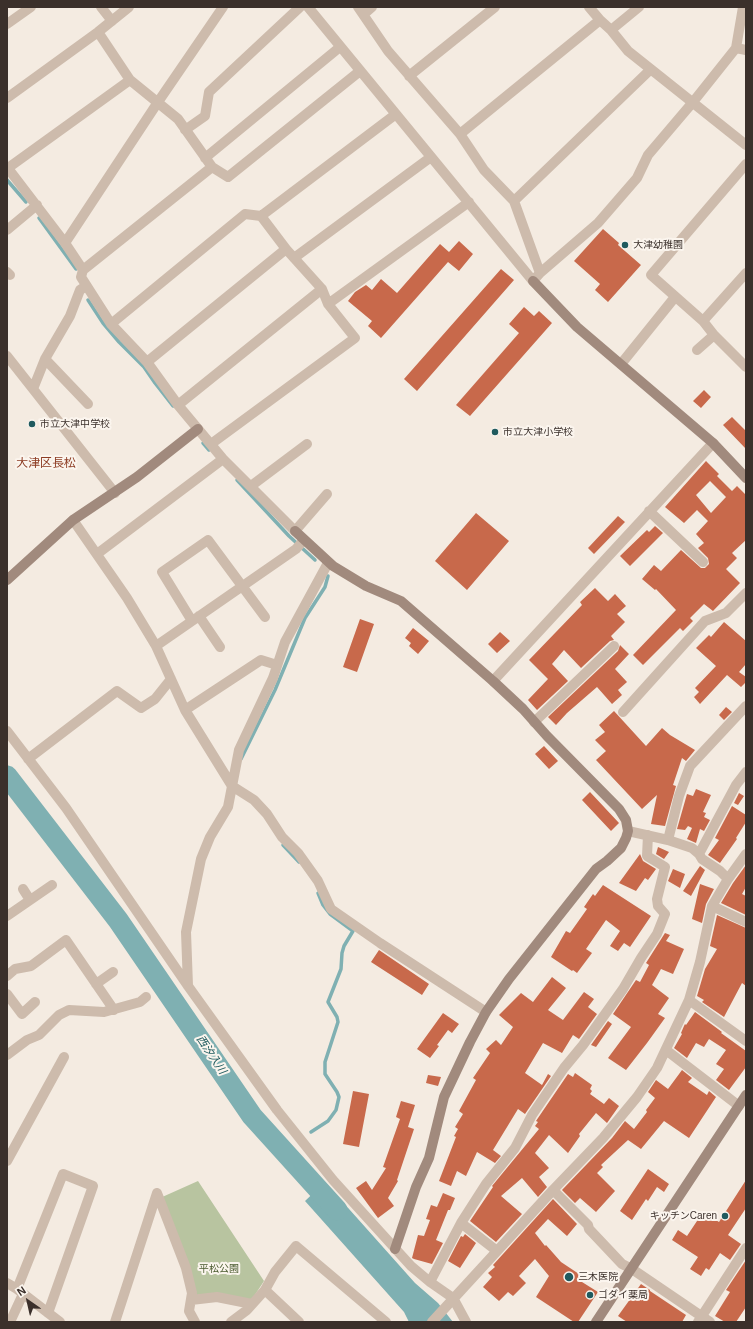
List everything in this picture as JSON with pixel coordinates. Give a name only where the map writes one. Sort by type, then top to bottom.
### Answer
[{"type":"street","points":[[7,24],[31,7]]},
{"type":"street","points":[[101,7],[112,21]]},
{"type":"street","points":[[7,98],[98,32],[129,7]]},
{"type":"street","points":[[65,243],[158,102],[224,7]]},
{"type":"street","points":[[186,130],[204,116],[209,92],[300,7]]},
{"type":"street","points":[[308,7],[431,157],[469,202],[537,277],[577,327],[713,442],[746,478]]},
{"type":"street","points":[[409,76],[495,7]]},
{"type":"street","points":[[589,7],[611,30],[628,51],[746,145]]},
{"type":"street","points":[[611,30],[640,7]]},
{"type":"street","points":[[537,277],[598,223],[637,178],[648,155],[741,49],[743,7]]},
{"type":"street","points":[[365,9],[388,51],[460,134],[484,170],[514,201],[537,277]]},
{"type":"street","points":[[460,134],[600,20]]},
{"type":"street","points":[[98,32],[130,80],[178,119],[212,167],[228,177],[360,71]]},
{"type":"street","points":[[205,158],[340,47]]},
{"type":"street","points":[[514,201],[650,70]]},
{"type":"street","points":[[83,270],[65,243],[8,168],[130,80]]},
{"type":"street","points":[[111,324],[245,214],[261,216],[396,114]]},
{"type":"street","points":[[294,258],[431,157]]},
{"type":"street","points":[[746,164],[651,275],[703,321],[714,335],[746,367]]},
{"type":"street","points":[[212,167],[83,270],[81,277],[86,286],[111,324],[147,362],[178,405],[223,459],[328,563],[366,586],[401,601],[493,681],[523,709],[620,810],[626,820],[628,830],[621,848],[596,870],[509,979],[486,1012],[444,1097],[429,1158],[416,1187],[395,1249]]},
{"type":"street","points":[[328,304],[469,202]]},
{"type":"street","points":[[7,230],[37,205]]},
{"type":"street","points":[[210,444],[355,338],[328,304],[322,289],[286,249],[261,216]]},
{"type":"street","points":[[147,362],[286,249]]},
{"type":"street","points":[[703,321],[746,273]]},
{"type":"street","points":[[33,389],[45,359],[70,316],[80,290],[86,286]]},
{"type":"street","points":[[178,405],[322,289]]},
{"type":"street","points":[[621,364],[675,297]]},
{"type":"street","points":[[697,350],[714,335]]},
{"type":"street","points":[[7,356],[115,493]]},
{"type":"street","points":[[45,359],[88,404]]},
{"type":"street","points":[[7,580],[73,520],[137,477],[198,429]]},
{"type":"street","points":[[493,681],[713,442]]},
{"type":"street","points":[[251,486],[307,444]]},
{"type":"street","points":[[97,554],[223,459]]},
{"type":"street","points":[[295,531],[327,494]]},
{"type":"street","points":[[649,511],[703,562]]},
{"type":"street","points":[[73,520],[127,598],[156,646],[185,710],[232,786],[254,800],[267,814],[282,837],[298,854],[318,881],[331,909],[486,1012]]},
{"type":"street","points":[[220,647],[196,618],[162,572],[208,540],[265,617]]},
{"type":"street","points":[[156,646],[296,549],[304,540]]},
{"type":"street","points":[[188,986],[186,932],[201,859],[210,837],[228,807],[239,750],[273,678],[285,642],[328,563]]},
{"type":"street","points":[[623,712],[705,621],[726,613],[746,592]]},
{"type":"street","points":[[534,722],[614,646]]},
{"type":"street","points":[[185,710],[261,660],[277,665]]},
{"type":"street","points":[[28,759],[117,691],[141,708],[155,699],[171,679]]},
{"type":"street","points":[[668,840],[679,796],[690,766],[746,706]]},
{"type":"street","points":[[7,731],[66,808],[188,986],[277,1110],[333,1180],[395,1249],[411,1266],[430,1282],[453,1298],[466,1322]]},
{"type":"street","points":[[699,854],[736,785],[746,772]]},
{"type":"street","points":[[628,830],[668,840],[692,848],[702,859],[720,871],[728,879]]},
{"type":"street","points":[[430,1282],[461,1223],[486,1184],[515,1148],[532,1115],[564,1068],[583,1045],[623,989],[657,934],[665,914],[658,906],[657,899],[665,867],[647,856],[648,835]]},
{"type":"street","points":[[432,1322],[602,1138],[632,1103],[657,1068],[689,1000],[700,962],[712,906],[728,879],[746,854]]},
{"type":"street","points":[[7,916],[52,885]]},
{"type":"street","points":[[23,889],[30,900]]},
{"type":"street","points":[[712,906],[746,922]]},
{"type":"street","points":[[7,976],[15,969],[31,966],[66,940],[114,1010]]},
{"type":"street","points":[[96,984],[114,972]]},
{"type":"street","points":[[7,994],[22,1014],[35,1002]]},
{"type":"street","points":[[7,1055],[27,1040],[39,1035],[59,1015],[69,1010],[104,1012],[140,1002],[146,997]]},
{"type":"street","points":[[689,1000],[746,1041]]},
{"type":"street","points":[[666,1050],[739,1106]]},
{"type":"street","points":[[7,1161],[64,1057]]},
{"type":"street","points":[[596,1322],[746,1095]]},
{"type":"street","points":[[10,1322],[63,1174],[94,1186],[48,1313]]},
{"type":"street","points":[[553,1190],[588,1225],[589,1229],[622,1264],[632,1269],[703,1320],[746,1248]]},
{"type":"street","points":[[115,1322],[157,1193],[186,1268],[192,1293],[189,1311],[195,1322]]},
{"type":"street","points":[[461,1223],[497,1251]]},
{"type":"street","points":[[231,1322],[247,1310],[265,1290],[275,1272],[296,1246],[386,1322]]},
{"type":"street","points":[[7,1283],[20,1291],[60,1322]]},
{"type":"street","points":[[265,1290],[299,1322]]},
{"type":"street","points":[[191,1300],[217,1297],[252,1304]]},
{"type":"green space","name":"平松公園","points":[[198,1181],[264,1281],[247,1307],[218,1300],[194,1303],[160,1198]]},
{"type":"water","points":[[325,1182],[415,1283],[438,1303],[453,1322],[409,1322],[404,1312],[305,1201]]},
{"type":"building","points":[[603,229],[619,243],[618,245],[641,265],[608,302],[595,290],[600,284],[574,261]]},
{"type":"building","points":[[459,241],[473,254],[459,271],[448,262],[381,338],[368,326],[372,321],[348,301],[355,292],[366,285],[372,290],[381,279],[397,293],[440,244],[449,252]]},
{"type":"building","points":[[501,269],[514,280],[417,391],[404,379]]},
{"type":"building","points":[[524,307],[534,316],[539,311],[552,323],[470,416],[456,405],[519,333],[509,324]]},
{"type":"building","points":[[704,390],[711,397],[701,408],[693,401]]},
{"type":"building","points":[[732,417],[746,431],[746,449],[723,425]]},
{"type":"building","points":[[706,461],[719,474],[717,476],[732,491],[737,486],[746,495],[746,540],[732,553],[737,558],[726,569],[740,583],[713,611],[704,604],[690,618],[693,621],[683,631],[680,628],[643,665],[633,655],[676,610],[656,589],[655,590],[642,579],[654,565],[661,571],[681,550],[701,568],[705,568],[709,564],[708,558],[698,548],[704,543],[696,534],[708,521],[697,510],[684,523],[665,507]],"holes":[[[710,481],[726,497],[711,513],[696,495]]]},
{"type":"building","points":[[476,513],[509,541],[467,590],[435,561]]},
{"type":"building","points":[[618,516],[625,522],[594,554],[588,548]]},
{"type":"building","points":[[655,526],[663,533],[630,566],[620,556],[647,530],[649,532]]},
{"type":"building","points":[[595,588],[608,601],[615,594],[626,606],[617,614],[625,622],[611,636],[614,640],[610,641],[581,668],[564,650],[552,664],[568,681],[537,710],[528,700],[548,679],[529,660],[582,605],[580,602]]},
{"type":"building","points":[[360,619],[374,624],[357,672],[343,667]]},
{"type":"building","points":[[724,622],[746,641],[746,664],[739,672],[746,677],[746,682],[741,687],[727,675],[700,704],[694,697],[699,692],[695,688],[716,666],[696,648],[709,635],[711,637]]},
{"type":"building","points":[[413,628],[429,641],[418,654],[409,646],[411,643],[405,638]]},
{"type":"building","points":[[500,632],[510,641],[497,653],[488,644]]},
{"type":"building","points":[[620,645],[629,654],[615,669],[627,682],[618,690],[622,695],[612,704],[597,687],[567,713],[556,725],[548,717],[618,651]]},
{"type":"building","points":[[726,707],[732,712],[724,720],[719,715]]},
{"type":"building","points":[[614,711],[646,746],[662,728],[670,735],[695,750],[686,761],[682,758],[673,785],[676,786],[665,826],[651,824],[657,795],[642,809],[596,760],[606,751],[595,740],[605,732],[599,725]]},
{"type":"building","points":[[544,746],[558,761],[549,769],[535,754]]},
{"type":"building","points":[[696,789],[711,795],[703,812],[706,813],[704,817],[710,820],[704,831],[700,829],[696,843],[687,839],[692,828],[688,826],[685,830],[677,829],[687,794],[693,796]]},
{"type":"building","points":[[590,792],[619,823],[611,831],[582,800]]},
{"type":"building","points":[[739,793],[744,796],[738,805],[734,803]]},
{"type":"building","points":[[732,806],[746,815],[746,822],[736,838],[737,839],[720,863],[708,855],[719,840],[715,838]]},
{"type":"building","points":[[658,847],[669,852],[664,859],[656,854]]},
{"type":"building","points":[[640,854],[643,861],[656,869],[648,880],[645,878],[636,891],[619,883]]},
{"type":"building","points":[[746,865],[746,887],[742,894],[746,896],[746,915],[721,903]]},
{"type":"building","points":[[700,866],[705,870],[691,896],[683,891]]},
{"type":"building","points":[[673,869],[685,874],[680,888],[668,881]]},
{"type":"building","points":[[700,884],[714,889],[706,904],[702,923],[692,919]]},
{"type":"building","points":[[603,885],[651,916],[630,947],[624,943],[618,951],[610,946],[620,931],[606,920],[586,949],[592,953],[577,973],[551,957],[566,931],[570,933],[587,909],[584,907],[593,894],[595,896]]},
{"type":"building","points":[[717,915],[746,928],[746,986],[742,983],[724,1017],[702,1002],[704,1000],[697,996],[705,969],[717,949],[710,946]]},
{"type":"building","points":[[665,933],[670,935],[666,941],[684,949],[673,974],[661,969],[652,985],[669,998],[658,1014],[665,1018],[626,1070],[608,1058],[631,1027],[613,1014],[636,980],[640,982],[649,965],[646,963]]},
{"type":"building","points":[[379,950],[429,984],[422,995],[371,962]]},
{"type":"building","points":[[552,977],[566,988],[548,1010],[563,1020],[584,992],[594,999],[588,1007],[597,1014],[579,1039],[573,1035],[562,1053],[543,1043],[525,1073],[542,1085],[548,1074],[551,1076],[525,1114],[518,1109],[493,1150],[501,1156],[495,1163],[477,1152],[466,1176],[457,1171],[451,1186],[439,1181],[456,1137],[454,1136],[458,1129],[455,1127],[463,1114],[459,1111],[476,1080],[473,1078],[490,1053],[486,1049],[496,1040],[501,1045],[513,1027],[499,1015],[521,993],[533,1002]]},
{"type":"building","points":[[695,1012],[746,1051],[746,1067],[729,1090],[716,1080],[724,1069],[716,1064],[726,1050],[709,1039],[704,1047],[696,1043],[687,1058],[674,1048],[682,1034],[681,1033],[685,1024],[686,1025]]},
{"type":"building","points":[[443,1013],[459,1024],[452,1033],[448,1030],[430,1058],[417,1049]]},
{"type":"building","points":[[608,1021],[612,1024],[596,1047],[591,1045]]},
{"type":"building","points":[[682,1070],[692,1078],[688,1082],[707,1095],[709,1091],[716,1097],[689,1138],[664,1121],[641,1149],[628,1140],[601,1165],[603,1167],[597,1173],[615,1191],[596,1212],[580,1198],[575,1203],[562,1190],[612,1138],[625,1121],[634,1129],[647,1112],[646,1110],[655,1098],[648,1092],[656,1080],[668,1089]]},
{"type":"building","points":[[575,1073],[592,1085],[590,1089],[592,1091],[590,1094],[604,1104],[609,1098],[619,1106],[607,1123],[596,1113],[579,1134],[580,1136],[568,1153],[549,1135],[535,1153],[549,1168],[539,1177],[547,1187],[538,1197],[522,1178],[501,1196],[522,1214],[496,1242],[470,1221],[493,1187],[492,1186],[539,1129],[535,1126],[538,1122],[536,1121],[568,1074],[573,1077]]},
{"type":"building","points":[[428,1075],[441,1077],[438,1086],[426,1083]]},
{"type":"building","points":[[353,1091],[369,1094],[359,1147],[343,1144]]},
{"type":"building","points":[[401,1101],[415,1105],[408,1127],[414,1129],[397,1180],[398,1181],[388,1198],[394,1206],[378,1218],[356,1188],[366,1181],[372,1190],[386,1168],[383,1167],[400,1119],[396,1117]]},
{"type":"building","points":[[648,1169],[669,1184],[664,1192],[657,1187],[648,1201],[646,1199],[632,1220],[620,1211]]},
{"type":"building","points":[[746,1180],[746,1208],[728,1235],[741,1244],[730,1260],[720,1253],[709,1270],[706,1268],[701,1276],[690,1269],[698,1257],[672,1240],[678,1230],[687,1236],[703,1212],[719,1222]]},
{"type":"building","points":[[443,1193],[455,1198],[450,1210],[448,1210],[436,1240],[443,1243],[432,1264],[414,1259],[412,1258],[418,1235],[424,1236],[430,1220],[426,1219],[431,1205],[437,1207]]},
{"type":"building","points":[[553,1199],[577,1224],[567,1236],[548,1219],[535,1233],[545,1246],[546,1245],[561,1262],[585,1278],[582,1282],[598,1292],[578,1322],[574,1322],[536,1297],[549,1276],[535,1259],[519,1276],[526,1283],[513,1296],[508,1292],[499,1301],[483,1287],[492,1277],[488,1273],[495,1267],[493,1265]]},
{"type":"building","points":[[465,1234],[476,1243],[460,1268],[448,1261],[461,1236],[463,1237]]},
{"type":"building","points":[[746,1260],[746,1307],[736,1322],[725,1322],[715,1316],[730,1292],[726,1290]]},
{"type":"building","points":[[641,1284],[686,1315],[682,1322],[627,1322],[618,1316]]},
{"type":"waterway","points":[[7,180],[26,202]]},
{"type":"waterway","points":[[39,218],[76,269]]},
{"type":"waterway","points":[[88,300],[103,323],[119,342],[144,367],[173,406]]},
{"type":"waterway","points":[[203,443],[209,450]]},
{"type":"waterway","points":[[237,480],[289,536],[315,560]]},
{"type":"waterway","points":[[241,759],[275,690],[305,618],[325,587],[328,576]]},
{"type":"waterway","name":"西汐入川","points":[[7,776],[118,920],[252,1116],[337,1210]]},
{"type":"waterway","points":[[283,845],[299,862]]},
{"type":"waterway","points":[[311,1132],[328,1121],[336,1110],[339,1097],[325,1074],[325,1062],[338,1022],[337,1017],[328,1002],[341,969],[344,946],[353,931],[330,914],[323,905],[318,893]]},
{"type":"place","name":"大津幼稚園","points":[[625,245]]},
{"type":"place","name":"市立大津中学校","points":[[32,424]]},
{"type":"place","name":"市立大津小学校","points":[[495,432]]},
{"type":"place","name":"キッチンCaren","points":[[725,1216]]},
{"type":"place","name":"三木医院","points":[[569,1277]]},
{"type":"place","name":"ゴダイ薬局","points":[[590,1295]]},
{"type":"district","name":"大津区長松","points":[[46,464]]}]
